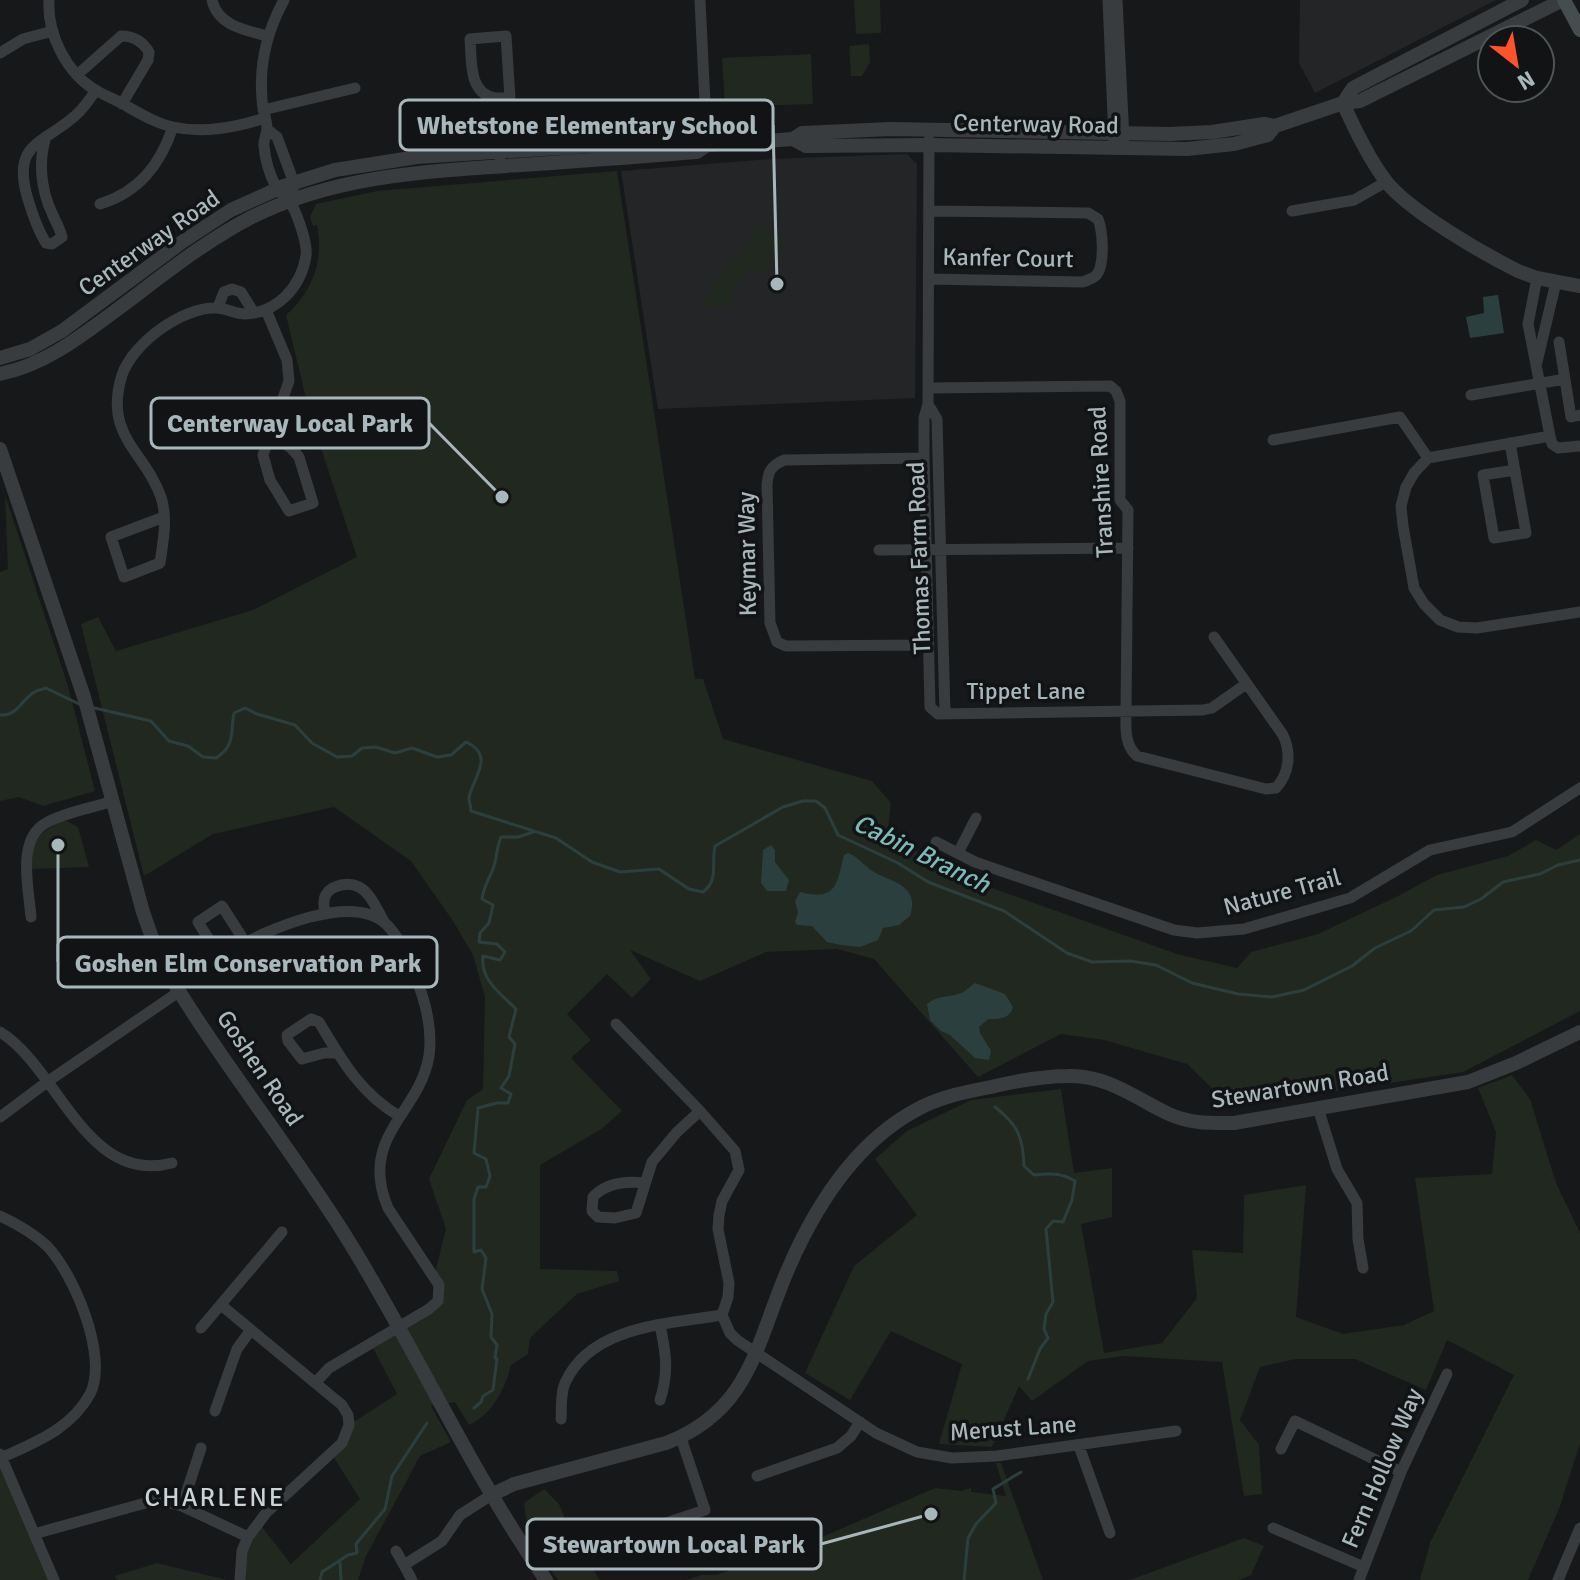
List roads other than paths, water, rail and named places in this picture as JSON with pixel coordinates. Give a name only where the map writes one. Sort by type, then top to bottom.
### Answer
[{"type":"main road","points":[[1564,0],[1580,30]]},
{"type":"street","points":[[49,0],[53,31],[61,52],[77,75],[96,90],[150,119],[173,127],[220,129],[265,119],[355,88]]},
{"type":"street","points":[[212,0],[214,9],[231,26],[267,36]]},
{"type":"street","points":[[164,517],[111,537],[124,577],[160,563],[164,517],[161,497],[130,449],[120,426],[119,398],[123,373],[142,344],[184,317],[218,307],[240,314],[260,311],[289,294],[302,271],[306,255],[303,234],[289,201],[277,189],[263,143],[265,119],[261,76],[267,36],[284,0]]},
{"type":"street","points":[[700,0],[707,145]]},
{"type":"street","points":[[1108,0],[1119,140]]},
{"type":"street","points":[[1117,0],[1119,140]]},
{"type":"street","name":"Centerway Road","points":[[1343,103],[1353,88],[1522,0]]},
{"type":"street","name":"Centerway Road","points":[[0,358],[30,349],[53,337],[182,242],[231,210],[277,189],[335,170],[417,157],[500,159],[697,152],[707,145],[793,139],[802,133],[1119,140],[1264,124],[1275,126],[1343,103],[1360,101],[1564,0]]},
{"type":"street","points":[[0,53],[23,39],[53,31]]},
{"type":"street","points":[[77,75],[121,36],[130,36],[145,45],[149,52],[148,60],[122,104]]},
{"type":"street","points":[[506,36],[510,98],[495,98],[485,96],[474,80],[470,39],[506,36]]},
{"type":"street","points":[[46,137],[42,148],[42,176],[47,202],[62,237],[52,244],[46,243],[36,224],[23,161],[31,148],[46,137],[78,114],[96,90]]},
{"type":"street","points":[[495,98],[500,159]]},
{"type":"street","points":[[1343,103],[1386,182],[1412,206],[1500,262],[1537,278],[1580,286]]},
{"type":"street","points":[[265,119],[277,137],[294,183],[289,201]]},
{"type":"street","points":[[100,204],[125,194],[153,170],[165,150],[173,127]]},
{"type":"street","name":"Thomas Farm Road","points":[[929,137],[928,404],[924,418],[924,458],[930,707]]},
{"type":"street","name":"Centerway Road","points":[[0,374],[19,370],[54,354],[207,243],[250,218],[289,201],[370,178],[500,159]]},
{"type":"street","points":[[1292,211],[1354,200],[1386,182]]},
{"type":"street","name":"Kanfer Court","points":[[929,279],[1083,282],[1094,278],[1100,269],[1102,228],[1098,219],[1088,213],[930,211]]},
{"type":"street","points":[[1537,278],[1528,324],[1552,444],[1558,448],[1580,446]]},
{"type":"street","points":[[1537,363],[1556,282]]},
{"type":"street","points":[[218,307],[224,292],[232,289],[241,292],[260,311],[287,360],[289,381],[263,455],[270,480],[289,511],[313,503],[299,457],[271,434]]},
{"type":"street","points":[[1559,342],[1571,417],[1580,415]]},
{"type":"street","points":[[1471,395],[1565,379]]},
{"type":"street","name":"Transhire Road","points":[[928,388],[1110,386],[1116,391],[1120,401],[1120,500],[1128,510],[1126,712],[1130,750],[1137,756],[1266,789],[1276,788],[1284,780],[1290,749],[1214,637]]},
{"type":"street","name":"Thomas Farm Road","points":[[928,404],[937,419],[945,713]]},
{"type":"street","points":[[1273,440],[1400,417],[1428,458]]},
{"type":"street","points":[[1550,436],[1428,458],[1414,473],[1401,506],[1414,588],[1440,620],[1458,627],[1477,628],[1580,612]]},
{"type":"street","points":[[1510,443],[1515,470],[1526,533],[1494,538],[1483,475],[1515,470]]},
{"type":"street","name":"Goshen Road","points":[[0,449],[84,697],[153,945],[180,991],[313,1185],[400,1327],[493,1494],[546,1580]]},
{"type":"street","name":"Keymar Way","points":[[924,458],[784,460],[773,465],[768,473],[767,485],[770,623],[777,642],[786,646],[928,645]]},
{"type":"street","points":[[879,550],[1128,548]]},
{"type":"street","points":[[1126,712],[1212,708],[1246,684]]},
{"type":"street","name":"Tippet Lane","points":[[930,707],[933,712],[945,713],[1126,712]]},
{"type":"street","name":"Nature Trail","points":[[936,842],[975,862],[1174,930],[1219,933],[1244,929],[1350,898],[1430,850],[1512,832],[1580,788]]},
{"type":"street","points":[[31,917],[27,861],[28,846],[34,833],[45,823],[113,801]]},
{"type":"street","points":[[958,853],[976,818]]},
{"type":"street","points":[[316,1382],[329,1368],[429,1309],[438,1301],[440,1293],[439,1285],[388,1208],[383,1196],[381,1158],[399,1116],[424,1076],[430,1035],[427,1005],[409,961],[367,893],[359,886],[336,886],[327,892],[323,900],[326,914]]},
{"type":"street","points":[[245,942],[285,925],[326,914],[355,911],[386,923]]},
{"type":"street","points":[[0,1117],[180,991]]},
{"type":"street","points":[[337,1053],[302,1059],[287,1035],[315,1019],[363,1089],[380,1105],[399,1116]]},
{"type":"street","points":[[561,1419],[565,1383],[587,1352],[613,1338],[660,1325],[722,1315],[728,1297],[729,1283],[718,1229],[719,1215],[722,1201],[737,1176],[739,1162],[728,1140],[616,1024]]},
{"type":"street","points":[[0,1032],[19,1044],[30,1056],[76,1123],[111,1152],[136,1166],[155,1168],[172,1163]]},
{"type":"street","name":"Stewartown Road","points":[[493,1494],[514,1484],[681,1438],[712,1419],[744,1379],[789,1267],[836,1182],[879,1134],[916,1109],[1011,1082],[1069,1076],[1091,1078],[1132,1093],[1171,1115],[1203,1124],[1234,1123],[1468,1082],[1580,1032]]},
{"type":"street","points":[[1318,1108],[1337,1169],[1357,1203],[1363,1268]]},
{"type":"street","points":[[645,1183],[607,1186],[593,1197],[592,1211],[598,1217],[632,1216],[640,1207],[652,1162],[700,1111]]},
{"type":"street","points":[[0,1216],[31,1232],[60,1262],[71,1280],[92,1340],[96,1375],[91,1393],[75,1416],[54,1433],[1,1456],[54,1580]]},
{"type":"street","points":[[201,1328],[282,1232]]},
{"type":"street","points":[[221,1305],[316,1382],[342,1405],[348,1415],[342,1443],[266,1513],[248,1537],[242,1551],[240,1580]]},
{"type":"street","name":"Merust Lane","points":[[722,1315],[724,1323],[737,1340],[895,1444],[917,1452],[952,1458],[997,1456],[1176,1431]]},
{"type":"street","points":[[660,1325],[668,1362],[660,1400]]},
{"type":"street","points":[[215,1411],[237,1349],[250,1331]]},
{"type":"street","name":"Fern Hollow Way","points":[[1359,1580],[1401,1472],[1447,1374]]},
{"type":"street","points":[[1281,1449],[1295,1421],[1401,1472]]},
{"type":"street","points":[[757,1476],[837,1448],[851,1436],[860,1422]]},
{"type":"street","points":[[633,1534],[705,1510],[681,1438]]},
{"type":"street","points":[[1079,1446],[1110,1533]]},
{"type":"street","points":[[182,1506],[201,1448]]},
{"type":"street","points":[[404,1565],[442,1541],[460,1515],[493,1494]]},
{"type":"street","points":[[34,1534],[147,1501],[182,1506],[248,1537]]},
{"type":"street","points":[[1273,1528],[1364,1567]]},
{"type":"street","points":[[1558,1580],[1580,1528]]},
{"type":"street","points":[[396,1551],[412,1580]]},
{"type":"waterway","name":"Cabin Branch","points":[[0,715],[11,713],[34,692],[46,688],[79,704]]},
{"type":"waterway","name":"Cabin Branch","points":[[90,707],[151,721],[169,741],[188,746],[203,757],[216,758],[227,748],[234,713],[245,708],[295,725],[312,743],[337,757],[352,756],[362,748],[376,747],[395,753],[412,748],[437,757],[451,755],[466,742],[480,754],[481,761],[469,798],[471,811],[556,838],[592,862],[620,872],[659,869],[689,889],[703,892],[713,877],[715,846],[783,807],[816,801],[825,808],[838,835],[898,863],[928,882],[1004,911],[1067,953],[1092,962],[1130,961],[1156,965],[1192,983],[1238,994],[1272,997],[1304,990],[1352,966],[1375,948],[1411,931],[1434,910],[1464,907],[1481,899],[1503,882],[1540,874],[1558,865],[1580,860]]},
{"type":"waterway","points":[[474,1408],[483,1396],[493,1390],[497,1359],[497,1345],[491,1337],[492,1314],[482,1289],[486,1258],[481,1250],[474,1252],[474,1199],[478,1187],[486,1187],[490,1176],[486,1159],[474,1153],[478,1108],[508,1103],[511,1094],[501,1088],[509,1076],[515,1044],[509,1037],[516,1009],[493,986],[485,972],[483,956],[500,960],[505,952],[497,944],[479,942],[480,933],[489,923],[493,905],[482,899],[501,837],[518,837],[533,832]]},
{"type":"waterway","points":[[995,1107],[1018,1132],[1024,1166],[1034,1175],[1055,1174],[1075,1181],[1072,1200],[1063,1222],[1053,1221],[1046,1229],[1053,1302],[1046,1314],[1044,1329],[1048,1338],[1028,1379]]},
{"type":"waterway","points":[[320,1580],[322,1572],[348,1555],[357,1553],[356,1544],[385,1509],[392,1476],[427,1423]]},
{"type":"waterway","points":[[964,1580],[968,1538],[976,1524],[996,1503],[993,1489],[1021,1472]]},
{"type":"waterway","points":[[340,1562],[341,1580]]},
{"type":"place","name":"Whetstone Elementary School","points":[[777,284]]},
{"type":"place","name":"Centerway Local Park","points":[[502,497]]},
{"type":"place","name":"Goshen Elm Conservation Park","points":[[58,845]]},
{"type":"place","name":"Stewartown Local Park","points":[[931,1514]]},
{"type":"district","name":"CHARLENE","points":[[215,1497]]}]
